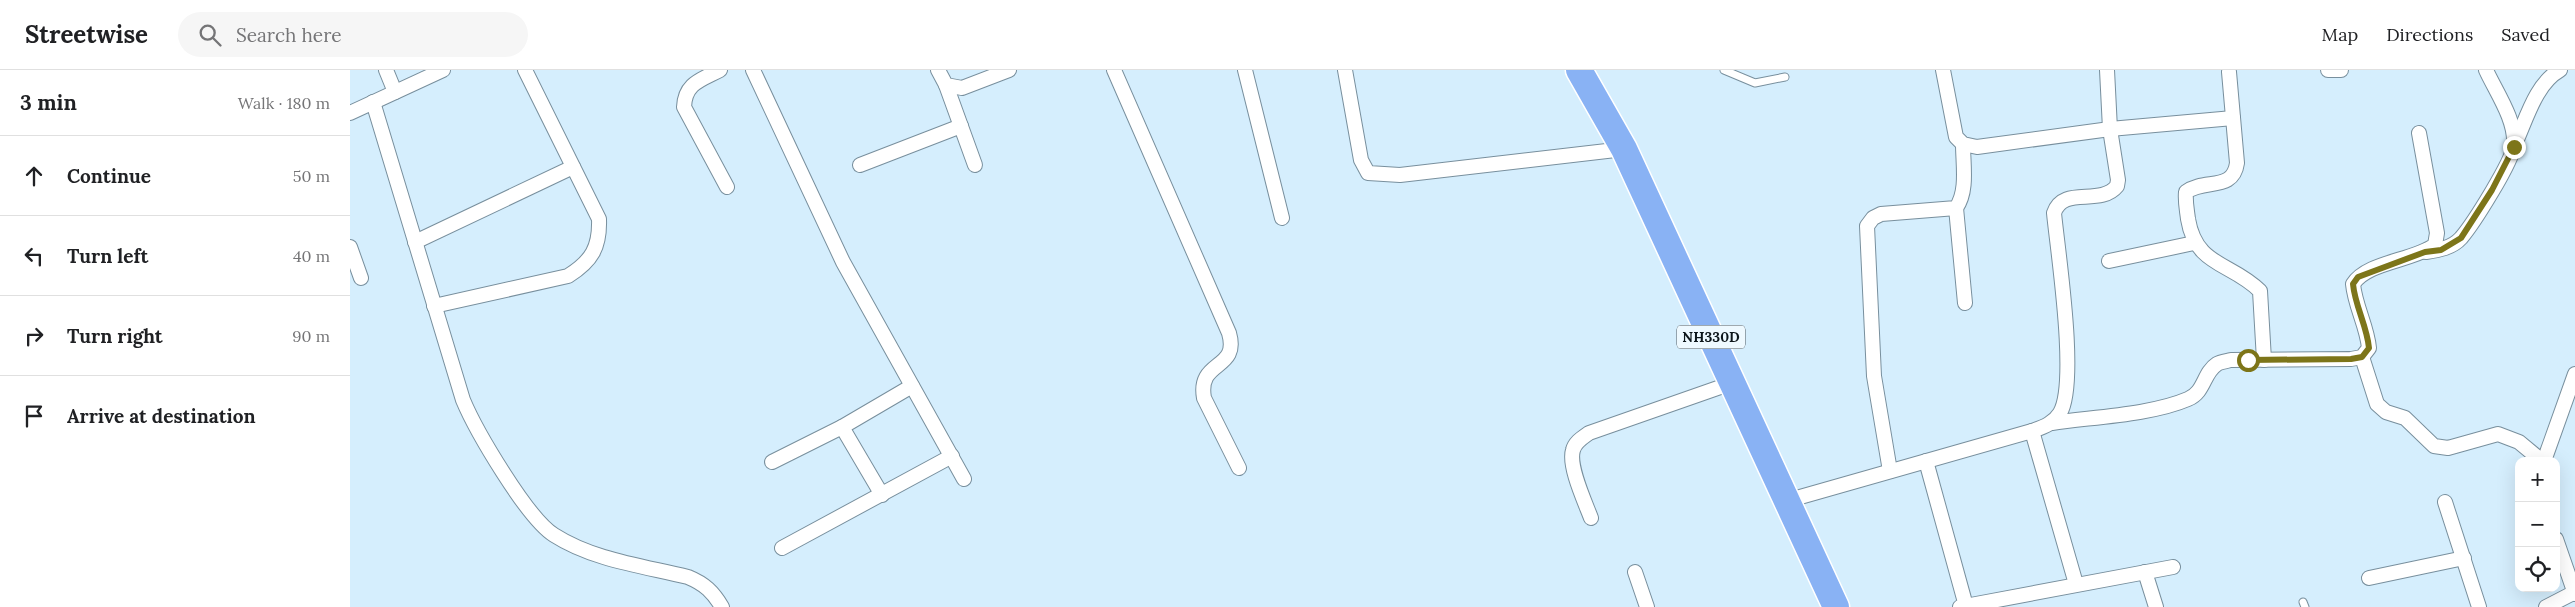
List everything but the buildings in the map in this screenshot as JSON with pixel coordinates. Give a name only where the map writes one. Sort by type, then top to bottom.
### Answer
[{"type":"highway","name":"NH330D","points":[[1585,74],[1624,148],[1836,607]]},
{"type":"street","points":[[386,70],[395,92]]},
{"type":"street","points":[[350,113],[443,70]]},
{"type":"street","points":[[434,306],[568,276],[583,266],[600,238],[599,219],[525,70]]},
{"type":"street","points":[[720,70],[694,84],[684,95],[684,107],[727,187]]},
{"type":"street","points":[[754,70],[843,262],[964,479]]},
{"type":"street","points":[[938,70],[946,85],[975,165]]},
{"type":"street","points":[[946,85],[962,88],[1009,70]]},
{"type":"street","points":[[1114,70],[1233,346],[1229,356],[1207,374],[1202,386],[1204,398],[1239,468]]},
{"type":"street","points":[[1245,70],[1282,218]]},
{"type":"street","points":[[1345,70],[1361,160],[1368,173],[1400,174],[1624,148]]},
{"type":"street","points":[[1943,70],[1952,125],[1956,137],[1962,144],[1977,147],[2110,129],[2233,118]]},
{"type":"street","points":[[2052,424],[2060,413],[2066,396],[2068,367],[2054,213],[2056,204],[2062,199],[2106,194],[2117,186],[2118,180],[2110,129],[2106,70]]},
{"type":"street","points":[[2328,70],[2341,70]]},
{"type":"street","points":[[2486,70],[2510,122],[2514,147]]},
{"type":"street","points":[[1786,501],[1890,470],[2032,432],[2052,424],[2157,408],[2188,399],[2200,392],[2210,371],[2217,364],[2232,360],[2351,359],[2362,357],[2369,348],[2368,334],[2354,295],[2353,284],[2358,277],[2370,270],[2425,252],[2441,250],[2461,238],[2492,190],[2542,87],[2549,76],[2560,70]]},
{"type":"street","points":[[2229,72],[2235,174],[2230,180],[2193,187],[2186,192],[2185,200],[2194,243],[2200,251],[2260,290],[2264,360]]},
{"type":"street","points":[[373,102],[463,400],[473,424],[539,522],[553,534],[594,554],[688,577],[702,583],[713,592],[722,607]]},
{"type":"street","points":[[860,165],[961,126]]},
{"type":"street","points":[[2418,133],[2437,234],[2435,245],[2425,252]]},
{"type":"street","points":[[1962,144],[1963,189],[1961,200],[1956,208],[1965,304]]},
{"type":"street","points":[[415,242],[573,167]]},
{"type":"street","points":[[1890,470],[1874,376],[1868,226],[1873,218],[1881,214],[1956,208]]},
{"type":"street","points":[[2109,261],[2194,243]]},
{"type":"street","points":[[350,247],[361,278]]},
{"type":"street","points":[[2362,357],[2377,404],[2386,412],[2405,418],[2434,446],[2448,448],[2498,434],[2519,442],[2538,457]]},
{"type":"street","points":[[2544,457],[2575,374]]},
{"type":"street","points":[[1591,518],[1573,467],[1572,451],[1578,441],[1588,434],[1732,382]]},
{"type":"street","points":[[772,462],[842,427],[912,386]]},
{"type":"street","points":[[842,427],[882,494]]},
{"type":"street","points":[[2032,432],[2076,584]]},
{"type":"street","points":[[782,548],[952,456]]},
{"type":"street","points":[[1926,460],[1963,606],[2174,567]]},
{"type":"street","points":[[2444,502],[2479,607]]},
{"type":"street","points":[[2546,607],[2575,592],[2559,547]]},
{"type":"street","points":[[2369,578],[2464,558]]},
{"type":"street","points":[[1635,572],[1647,607]]},
{"type":"street","points":[[2145,572],[2156,607]]},
{"type":"lane","points":[[1724,70],[1756,83],[1784,77]]},
{"type":"route","points":[[2248,360],[2351,359],[2362,357],[2369,348],[2368,334],[2354,295],[2353,284],[2358,277],[2370,270],[2425,252],[2441,250],[2461,238],[2492,190],[2514,147]]}]
